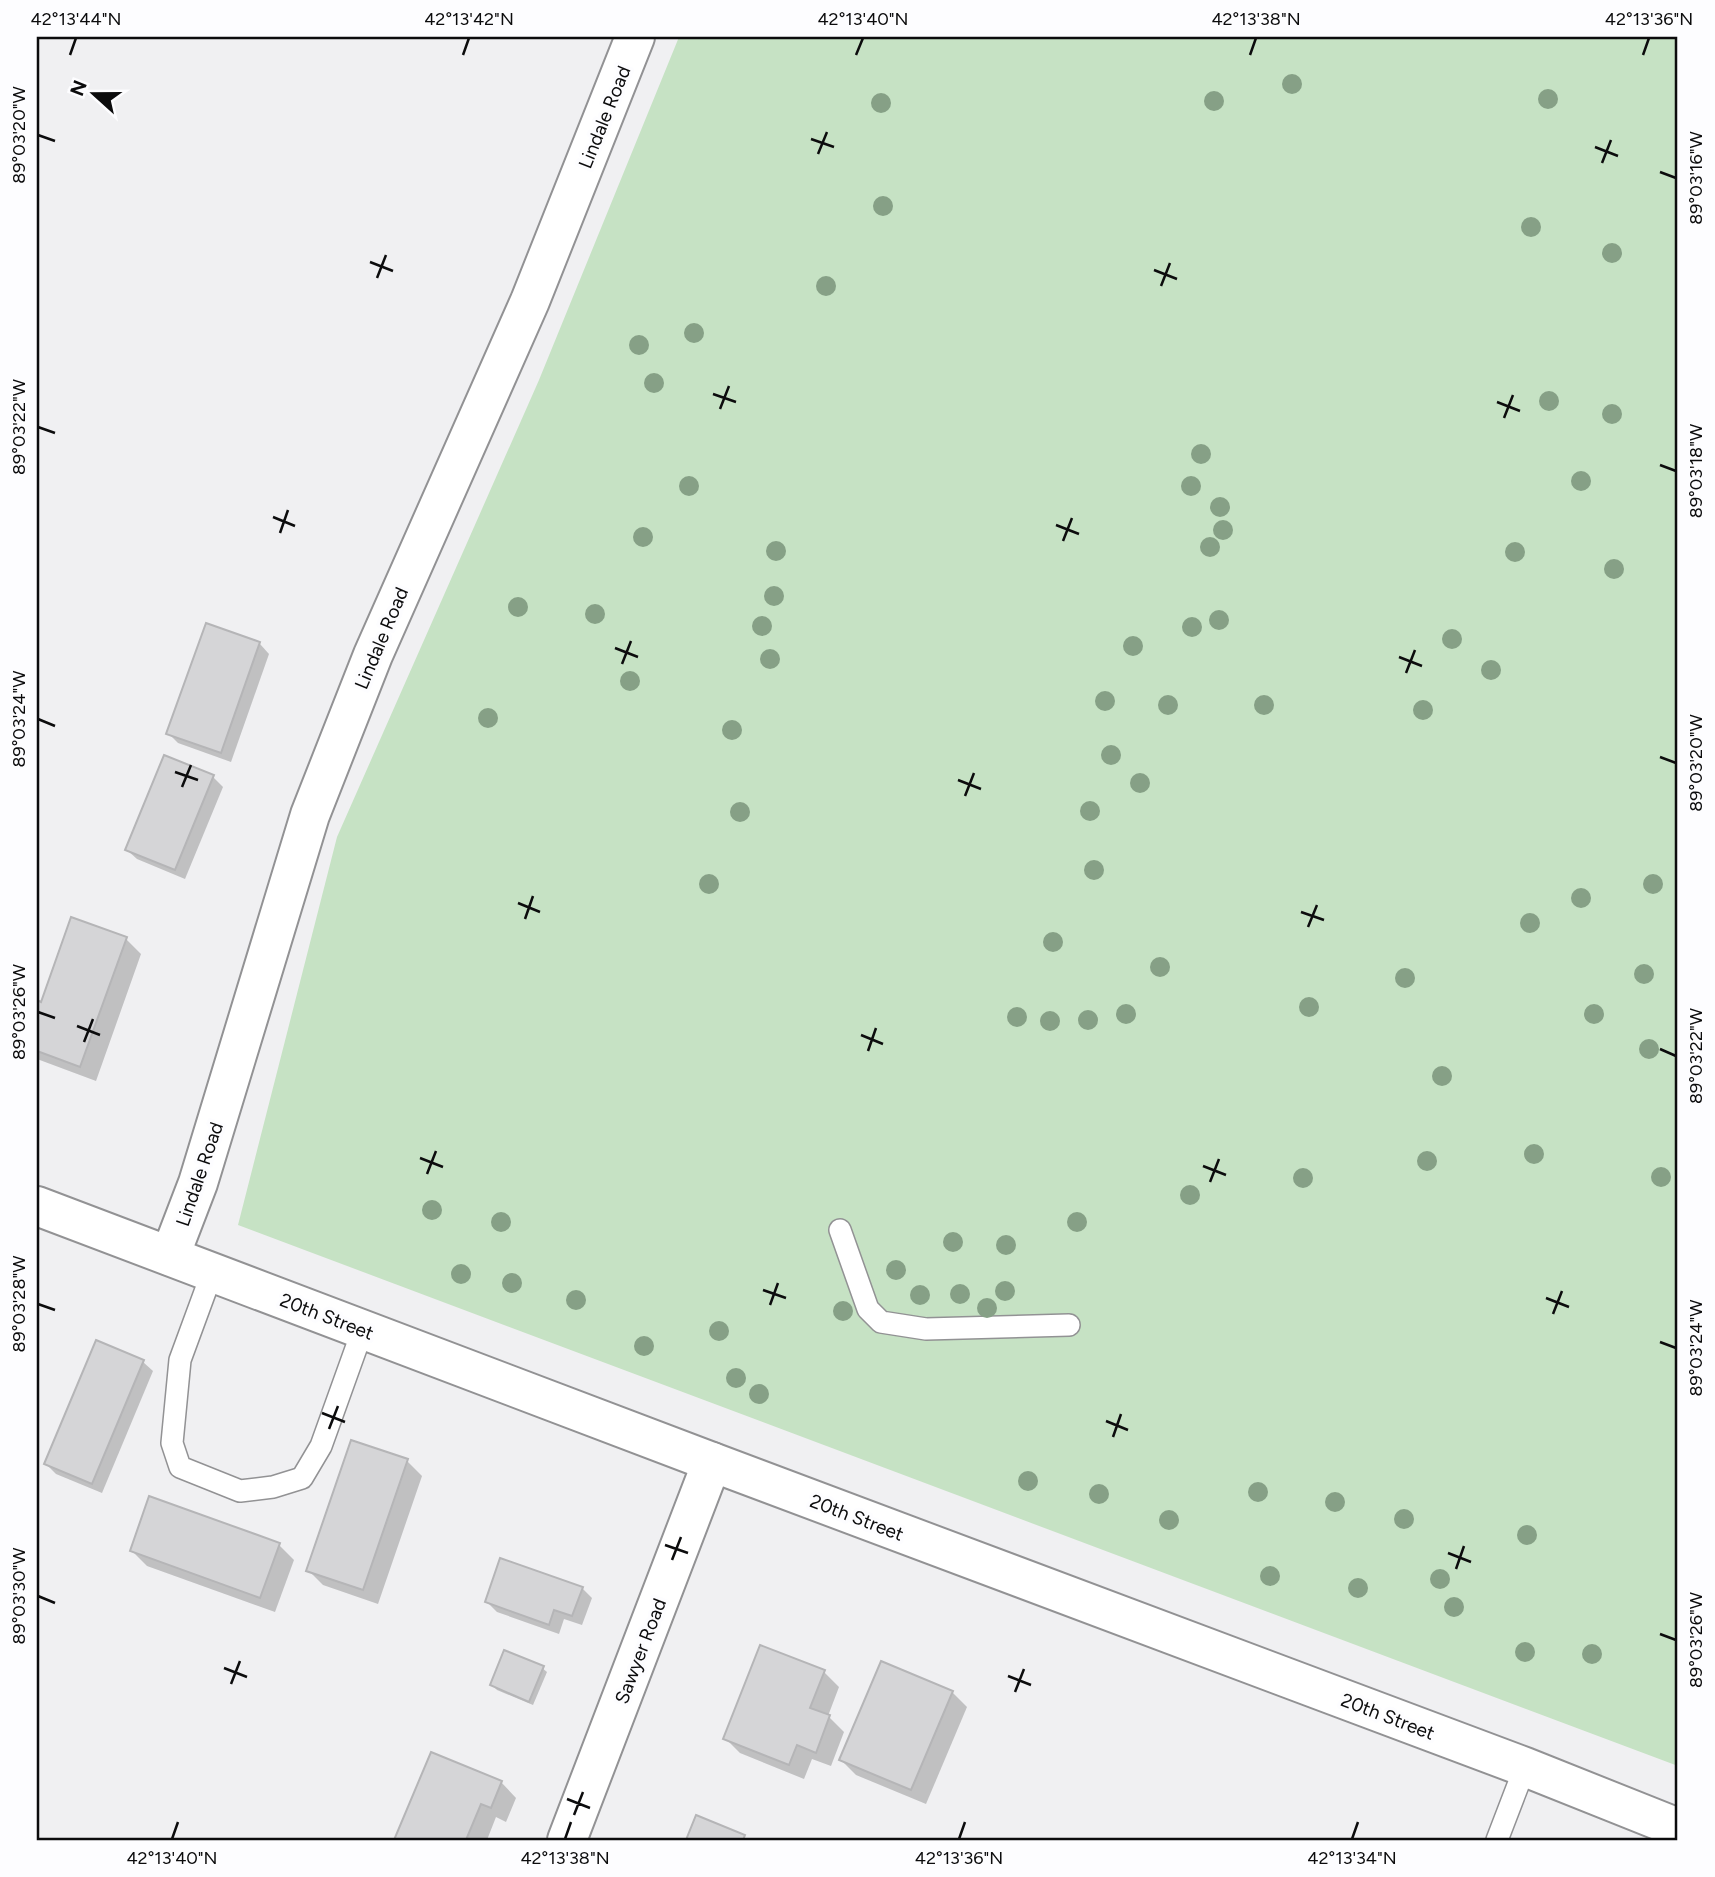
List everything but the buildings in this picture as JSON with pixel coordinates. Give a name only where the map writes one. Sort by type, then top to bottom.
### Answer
[{"type":"street","name":"Lindale Road","points":[[170,1256],[198,1183],[310,815],[373,655],[530,301],[635,37]]},
{"type":"street","name":"20th Street","points":[[37,1206],[1525,1767],[1678,1828]]},
{"type":"street","name":"Sawyer Road","points":[[567,1840],[712,1462]]},
{"type":"lane","points":[[840,1230],[867,1309],[881,1322],[926,1329],[1069,1325]]},
{"type":"lane","points":[[212,1273],[180,1360],[172,1443],[180,1466],[240,1491],[273,1487],[302,1478],[321,1446],[363,1329]]},
{"type":"lane","points":[[1497,1840],[1525,1767]]},
{"type":"green space","points":[[679,37],[1678,37],[1678,1766],[238,1225],[337,837],[539,380]]}]
